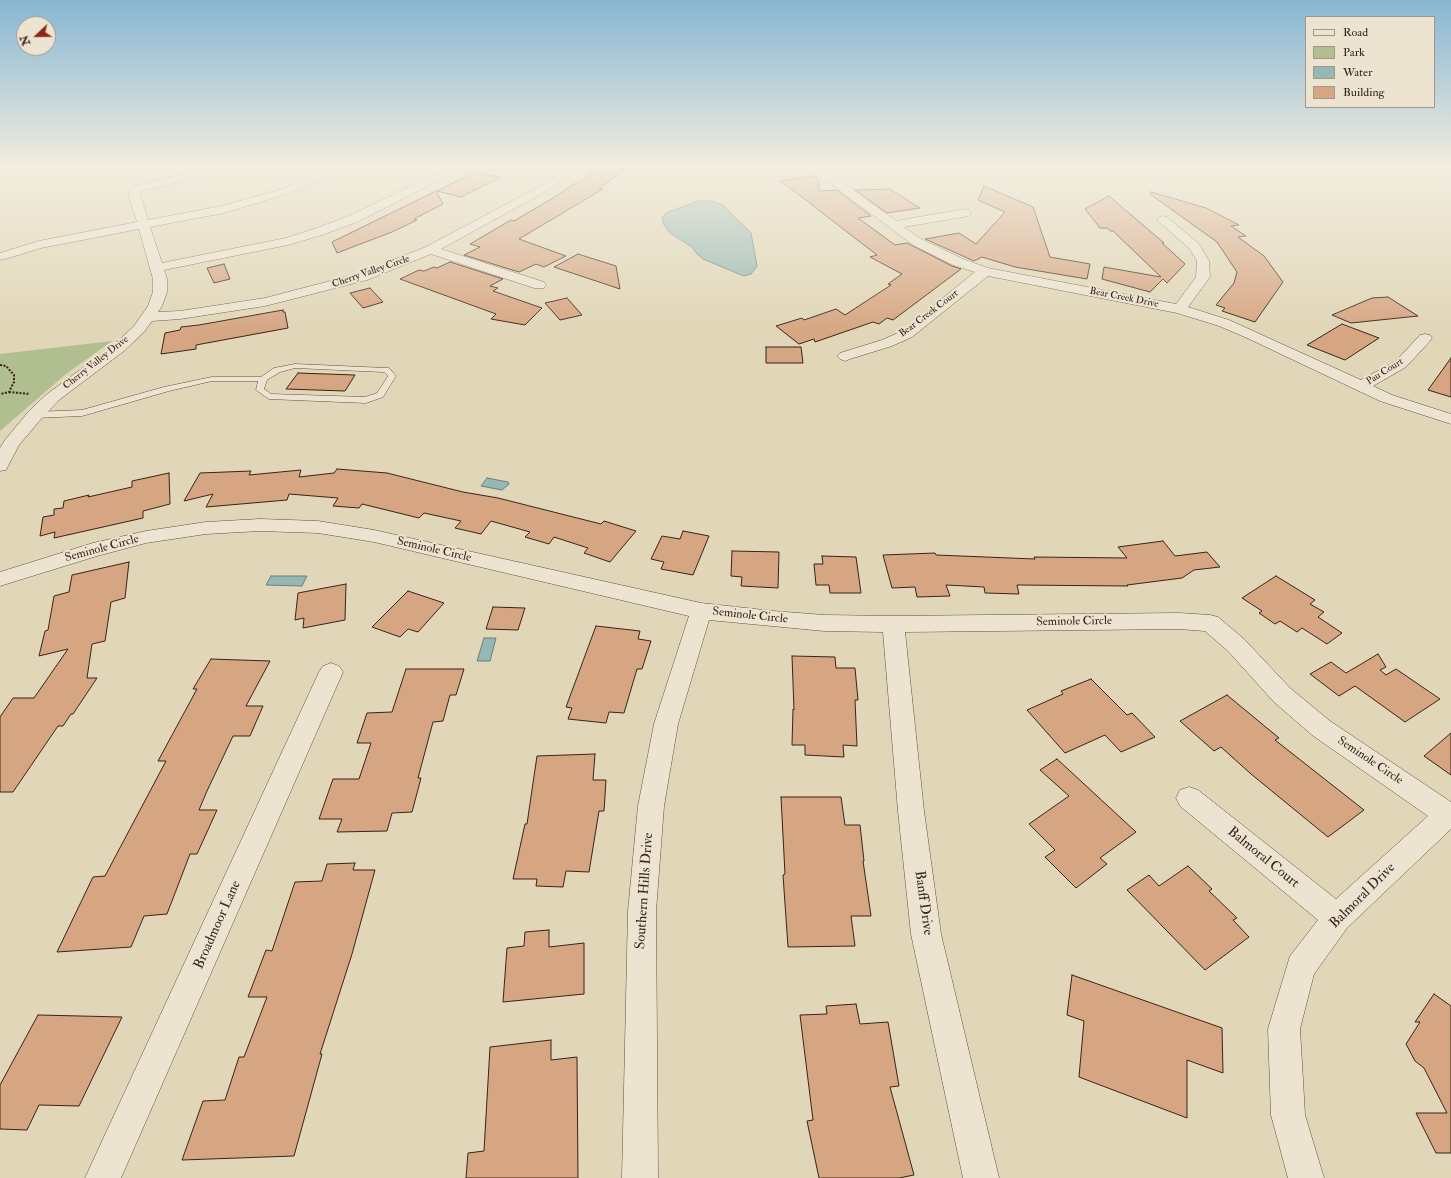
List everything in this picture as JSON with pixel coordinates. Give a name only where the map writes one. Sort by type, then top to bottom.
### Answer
[{"type":"street","points":[[2,256],[38,245],[157,223]]},
{"type":"street","points":[[157,268],[288,240],[318,232],[342,223]]},
{"type":"street","name":"Cherry Valley Circle","points":[[148,317],[180,315],[224,309],[315,290],[362,277],[398,264],[430,250],[480,223]]},
{"type":"street","name":"Bear Creek Drive","points":[[892,223],[935,252],[985,271],[1180,309],[1224,323],[1360,387],[1421,410],[1451,419]]},
{"type":"street","points":[[895,225],[907,223]]},
{"type":"street","points":[[1167,223],[1195,247],[1203,261],[1203,277],[1180,309]]},
{"type":"street","name":"Cherry Valley Drive","points":[[0,466],[11,444],[52,397],[119,348],[138,329],[155,306],[160,292],[160,279],[143,226]]},
{"type":"street","points":[[430,250],[539,285]]},
{"type":"street","name":"Bear Creek Court","points":[[845,356],[886,343],[906,334],[985,271]]},
{"type":"street","name":"Pau Court","points":[[1360,387],[1401,364],[1424,338]]},
{"type":"street","name":"Seminole Circle","points":[[0,579],[93,550],[146,537],[206,528],[260,525],[318,527],[374,536],[701,611],[824,623],[893,624],[1178,621],[1210,623],[1236,645],[1282,695],[1321,728],[1449,816]]},
{"type":"street","name":"Southern Hills Drive","points":[[640,1178],[642,911],[651,806],[666,724],[701,611]]},
{"type":"street","name":"Banff Drive","points":[[893,624],[910,811],[926,934],[981,1178]]},
{"type":"street","name":"Broadmoor Lane","points":[[104,1178],[331,672]]},
{"type":"street","name":"Balmoral Court","points":[[1189,798],[1337,918]]},
{"type":"street","name":"Balmoral Drive","points":[[1306,1178],[1288,1115],[1284,1029],[1302,967],[1337,918],[1449,816]]},
{"type":"lane","points":[[35,415],[82,413],[167,389],[212,379],[263,379],[277,370],[295,366],[386,370],[392,376],[380,395],[366,400],[269,396],[260,390],[263,379]]},
{"type":"path","points":[[0,365],[6,366],[14,375],[14,382],[8,392],[0,394]]},
{"type":"green space","points":[[112,341],[66,374],[0,431],[0,354]]},
{"type":"water","points":[[663,223],[741,223],[751,233],[757,266],[751,274],[744,276],[703,259],[692,247],[670,233]]},
{"type":"water","points":[[487,478],[508,482],[509,484],[502,490],[481,486]]},
{"type":"water","points":[[271,576],[307,576],[302,586],[266,585]]},
{"type":"water","points":[[484,638],[496,638],[490,661],[477,661]]},
{"type":"building","points":[[371,223],[411,223],[392,232],[337,253],[332,242]]},
{"type":"building","points":[[506,223],[546,223],[519,239],[566,256],[544,267],[536,264],[519,272],[464,255],[480,247],[470,244]]},
{"type":"building","points":[[835,223],[865,223],[895,245],[907,243],[952,266],[961,269],[893,320],[887,318],[879,324],[873,322],[815,342],[814,339],[799,344],[776,326],[802,318],[804,320],[836,309],[845,315],[891,285],[888,284],[902,274],[870,257],[877,255]]},
{"type":"building","points":[[995,223],[1038,223],[1050,257],[1090,264],[1087,279],[1015,267],[982,257],[974,261],[925,239],[959,233],[976,244]]},
{"type":"building","points":[[1096,223],[1141,223],[1185,264],[1167,283],[1163,279],[1150,292],[1102,279],[1104,267],[1161,277],[1113,231],[1110,231],[1107,228],[1100,228]]},
{"type":"building","points":[[1190,223],[1235,223],[1239,225],[1231,226],[1246,236],[1238,237],[1264,256],[1283,282],[1255,322],[1222,311],[1225,308],[1216,305],[1234,283],[1237,272],[1217,242]]},
{"type":"building","points":[[578,254],[616,266],[620,289],[554,267]]},
{"type":"building","points":[[450,262],[503,279],[490,286],[498,288],[493,291],[542,308],[525,325],[491,319],[496,314],[400,279],[419,270],[424,271],[434,267],[437,268]]},
{"type":"building","points":[[224,264],[230,279],[214,283],[207,268]]},
{"type":"building","points":[[370,288],[383,302],[363,308],[350,293]]},
{"type":"building","points":[[1388,297],[1418,316],[1351,323],[1332,315],[1372,298]]},
{"type":"building","points":[[567,298],[582,315],[560,320],[545,303]]},
{"type":"building","points":[[283,310],[283,312],[285,312],[288,328],[196,345],[196,349],[161,354],[165,333],[180,330],[181,327]]},
{"type":"building","points":[[1342,324],[1379,338],[1345,360],[1307,345]]},
{"type":"building","points":[[766,347],[801,347],[803,363],[766,363]]},
{"type":"building","points":[[1451,358],[1451,397],[1428,390]]},
{"type":"building","points":[[298,373],[355,375],[345,391],[286,389]]},
{"type":"building","points":[[337,469],[387,473],[463,492],[498,498],[601,524],[604,521],[636,531],[610,562],[584,553],[588,548],[554,537],[549,544],[525,537],[530,532],[491,521],[481,534],[455,528],[461,521],[424,513],[419,518],[362,504],[359,508],[333,506],[338,498],[289,494],[287,500],[206,507],[213,494],[184,501],[200,473],[251,471],[249,475],[301,470],[299,477],[334,473]]},
{"type":"building","points":[[169,473],[170,504],[143,511],[143,518],[54,538],[55,532],[40,536],[43,517],[54,515],[54,509],[63,508],[64,501],[132,487],[132,481]]},
{"type":"building","points":[[683,531],[709,536],[693,575],[661,569],[664,562],[651,559],[662,536],[680,539]]},
{"type":"building","points":[[1163,541],[1175,556],[1207,552],[1220,567],[1194,570],[1182,578],[1127,585],[1128,586],[1017,585],[1019,594],[985,593],[984,587],[946,585],[950,596],[917,597],[915,587],[892,588],[883,555],[935,553],[936,555],[1035,559],[1034,557],[1127,558],[1118,547]]},
{"type":"building","points":[[732,551],[779,552],[778,588],[741,586],[742,577],[731,576]]},
{"type":"building","points":[[822,556],[856,557],[861,593],[830,593],[829,585],[816,585],[814,564],[823,564]]},
{"type":"building","points":[[129,562],[125,598],[111,602],[105,641],[92,644],[87,678],[97,678],[73,714],[71,714],[63,726],[58,726],[13,792],[0,792],[0,717],[13,698],[34,698],[68,649],[39,656],[45,631],[48,630],[54,596],[69,592],[72,575]]},
{"type":"building","points":[[1276,576],[1315,600],[1310,604],[1324,612],[1318,617],[1342,633],[1327,644],[1302,628],[1297,632],[1280,621],[1275,624],[1259,613],[1262,611],[1242,598]]},
{"type":"building","points":[[346,584],[345,620],[303,628],[304,618],[295,620],[298,593]]},
{"type":"building","points":[[408,591],[444,603],[418,632],[408,629],[400,637],[372,627]]},
{"type":"building","points":[[493,607],[525,608],[518,630],[486,629]]},
{"type":"building","points":[[596,626],[640,631],[638,639],[651,641],[642,669],[637,669],[624,713],[609,712],[606,723],[568,719],[572,708],[566,707]]},
{"type":"building","points":[[1378,654],[1386,667],[1380,670],[1386,675],[1396,669],[1440,699],[1405,722],[1355,686],[1339,696],[1310,674],[1331,662],[1346,673]]},
{"type":"building","points":[[792,656],[835,657],[836,668],[855,668],[858,700],[855,700],[857,746],[843,745],[844,757],[805,755],[805,745],[792,745],[793,709],[794,710]]},
{"type":"building","points":[[211,659],[270,661],[246,706],[263,706],[250,736],[233,736],[207,791],[199,810],[217,810],[197,854],[190,854],[167,914],[144,916],[131,947],[57,952],[93,877],[105,876],[166,761],[158,761],[197,689],[193,689]]},
{"type":"building","points":[[406,669],[464,669],[456,695],[450,695],[443,721],[433,722],[418,778],[421,778],[412,812],[392,813],[387,831],[337,832],[342,819],[319,819],[333,779],[359,779],[371,743],[357,743],[367,713],[392,712]]},
{"type":"building","points":[[1091,679],[1127,715],[1132,713],[1155,737],[1121,752],[1105,735],[1065,753],[1027,710],[1063,694],[1061,691]]},
{"type":"building","points":[[1227,695],[1279,738],[1275,740],[1364,810],[1328,837],[1251,774],[1221,747],[1214,751],[1180,721]]},
{"type":"building","points":[[1451,733],[1451,775],[1424,756]]},
{"type":"building","points":[[595,754],[593,780],[606,780],[604,811],[599,811],[589,872],[566,871],[563,887],[536,886],[537,879],[513,879],[525,824],[527,824],[537,756]]},
{"type":"building","points":[[1057,759],[1136,832],[1100,858],[1107,864],[1076,888],[1045,857],[1055,850],[1029,824],[1069,796],[1040,770]]},
{"type":"building","points":[[781,797],[841,797],[845,825],[860,825],[863,861],[871,916],[851,916],[855,946],[788,947],[783,875],[785,874]]},
{"type":"building","points":[[355,863],[353,870],[375,870],[352,954],[320,1054],[322,1054],[294,1156],[182,1160],[203,1101],[225,1100],[239,1057],[244,1057],[267,997],[248,997],[266,950],[272,951],[295,882],[322,881],[327,864]]},
{"type":"building","points":[[1188,866],[1212,889],[1209,891],[1237,918],[1233,920],[1249,937],[1205,970],[1127,890],[1149,875],[1159,886]]},
{"type":"building","points":[[549,930],[549,947],[584,943],[584,994],[503,1002],[507,948],[524,946],[525,932]]},
{"type":"building","points":[[1072,975],[1222,1028],[1223,1073],[1187,1060],[1187,1118],[1079,1077],[1084,1021],[1067,1015]]},
{"type":"building","points":[[1434,994],[1451,1006],[1451,1153],[1436,1153],[1416,1113],[1447,1113],[1424,1068],[1415,1061],[1406,1044],[1420,1022],[1415,1022]]},
{"type":"building","points":[[856,1004],[860,1024],[888,1022],[899,1086],[890,1087],[914,1175],[899,1178],[819,1178],[807,1121],[813,1120],[800,1015],[827,1014],[826,1006]]},
{"type":"building","points":[[38,1015],[122,1017],[79,1106],[39,1105],[27,1130],[0,1129],[0,1085]]},
{"type":"building","points":[[551,1040],[551,1060],[577,1057],[578,1178],[466,1178],[468,1153],[484,1151],[490,1047]]}]
